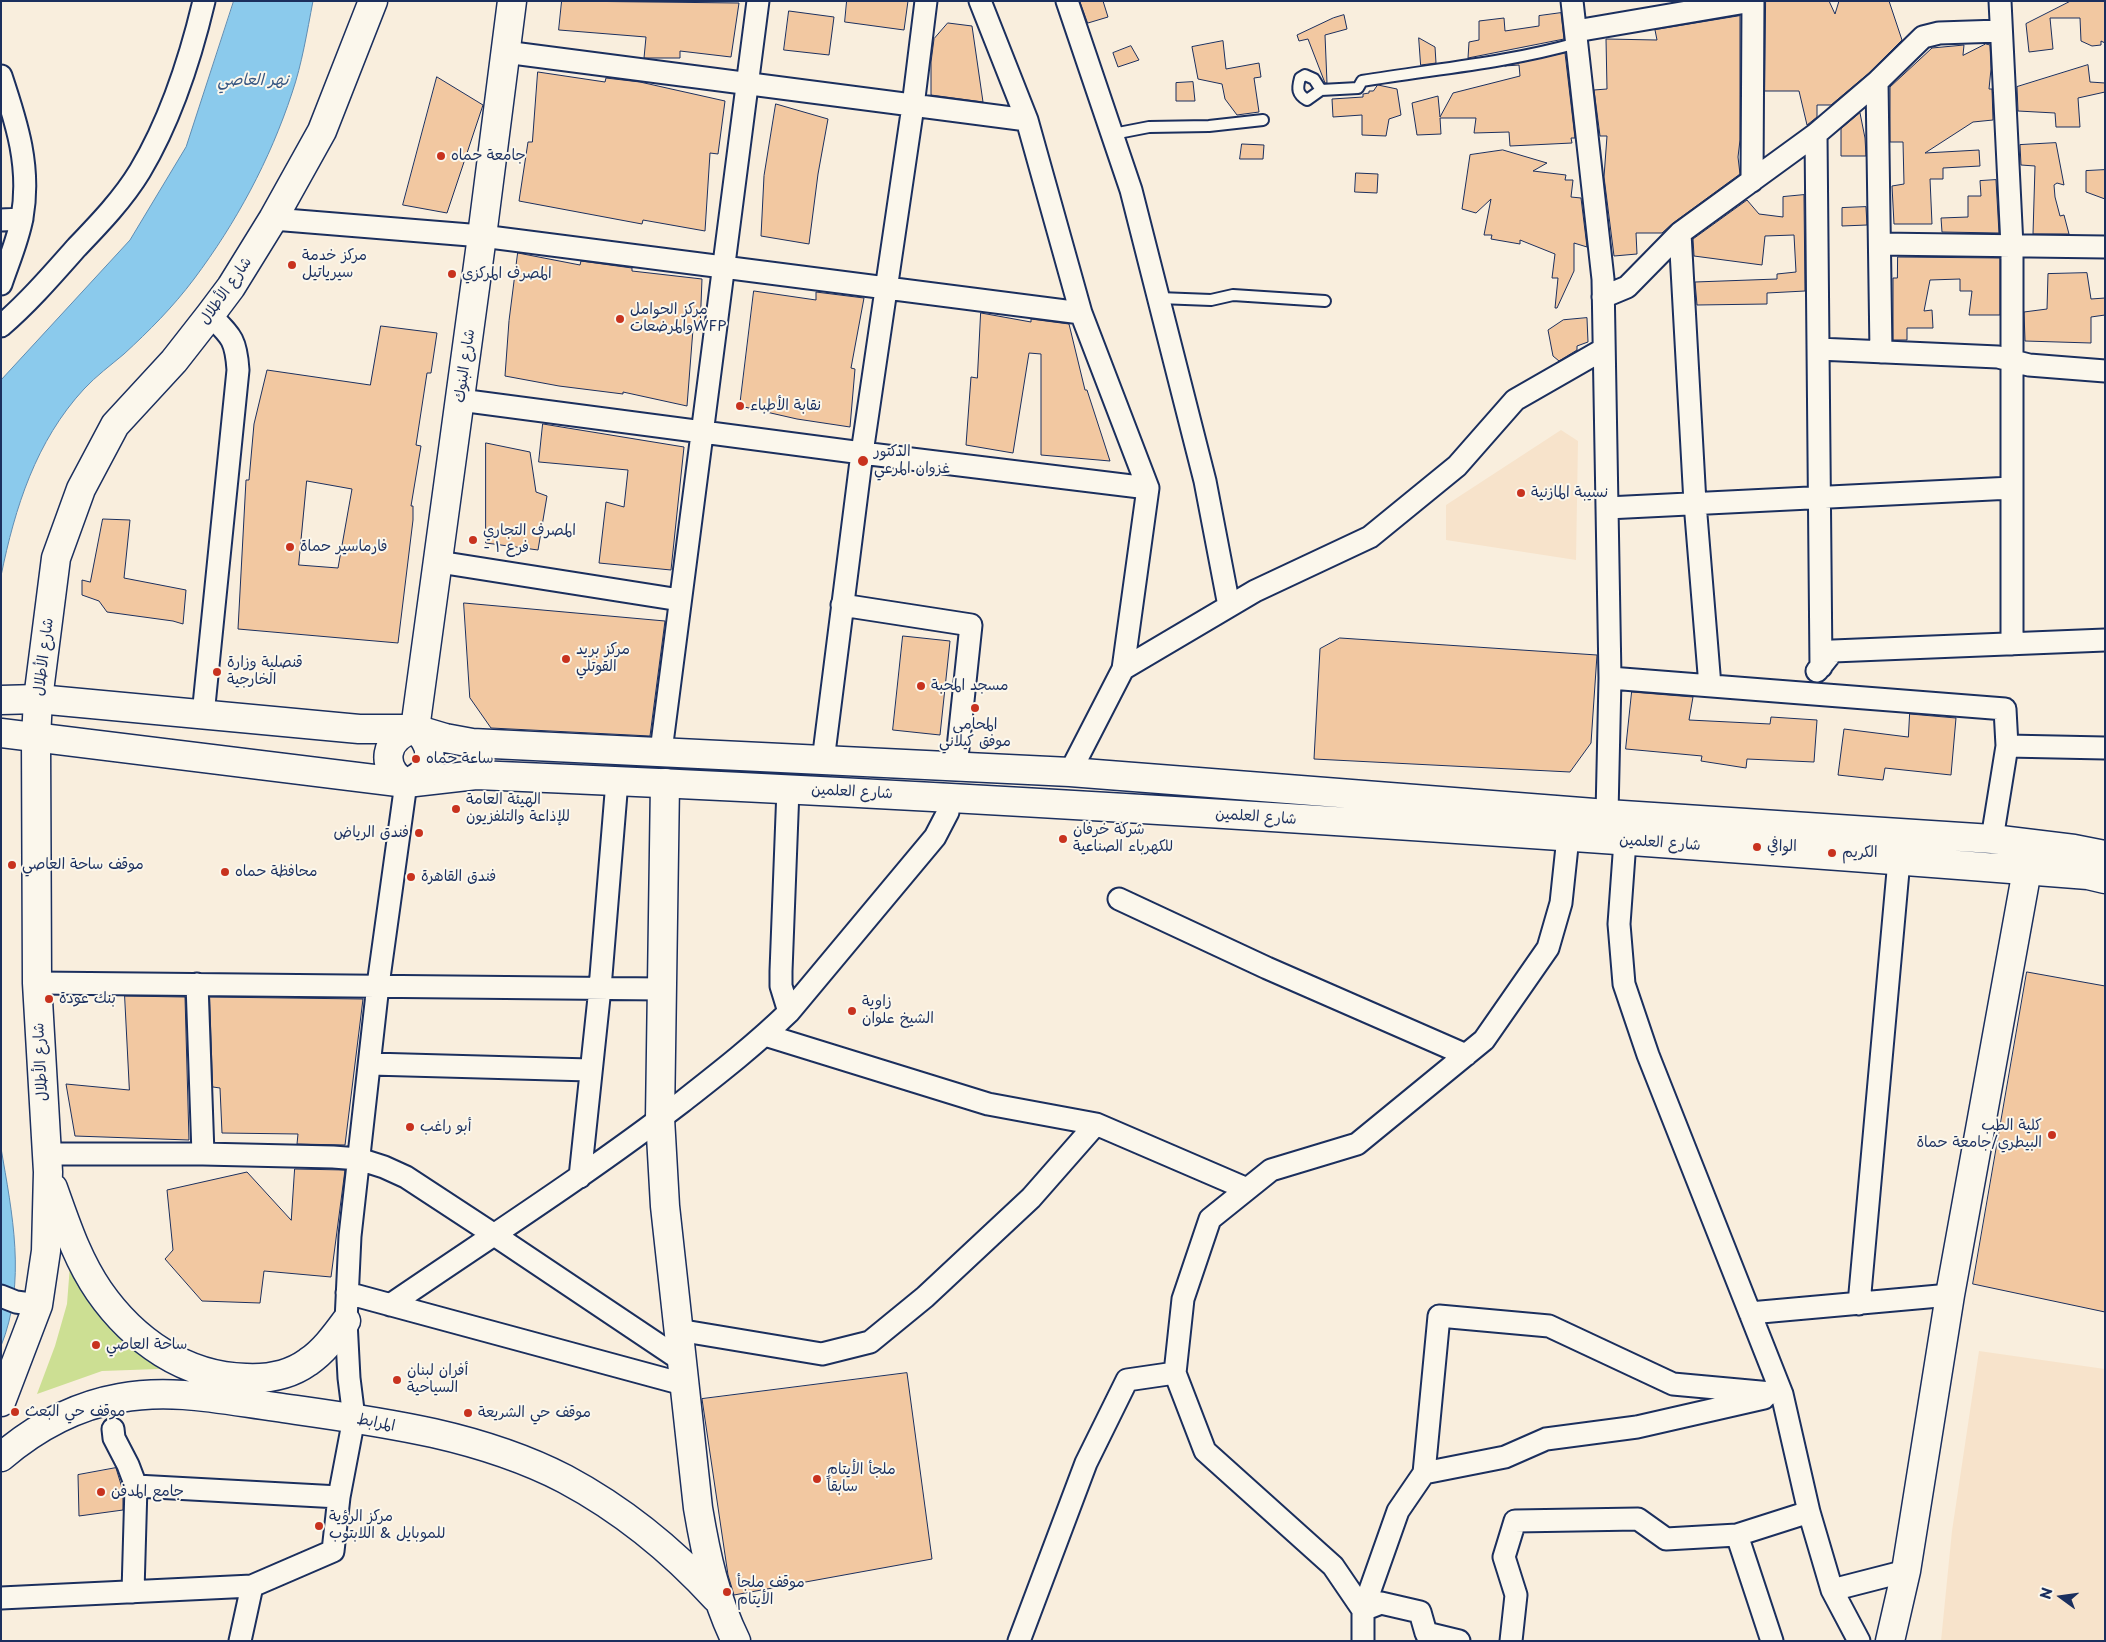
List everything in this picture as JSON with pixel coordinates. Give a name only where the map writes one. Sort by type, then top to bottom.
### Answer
[{"type":"main road","name":"شارع الأطلال","points":[[2,1398],[18,1301],[46,1251],[47,1163],[37,983],[36,738],[38,699],[56,558],[81,489],[115,425],[174,361],[210,315],[231,287],[273,219],[322,131],[374,1]]},
{"type":"main road","name":"شارع البنوك","points":[[414,729],[439,562],[512,1]]},
{"type":"main road","name":"شارع العلمين","points":[[1,700],[38,699],[359,728],[414,729],[472,743],[1070,772],[1607,814],[1992,839],[2074,849],[2105,855]]},
{"type":"main road","points":[[406,783],[422,775],[430,759],[427,742],[414,729]]},
{"type":"main road","name":"شارع العلمين","points":[[1,733],[406,783],[476,775],[949,797],[1625,840],[2027,870],[2088,875],[2105,879]]},
{"type":"main road","points":[[665,783],[660,1118],[665,1206],[698,1508],[707,1557],[718,1599],[736,1641]]},
{"type":"main road","points":[[1890,1641],[1906,1571],[1950,1295],[2027,870]]},
{"type":"main road","points":[[47,1163],[71,1240],[99,1292],[138,1335],[161,1352],[186,1366],[214,1375],[238,1378],[263,1378],[287,1373],[307,1363],[330,1343],[346,1321]]},
{"type":"main road","name":"المرابط","points":[[1,1457],[40,1428],[65,1415],[109,1400],[146,1394],[175,1394],[203,1397],[354,1418],[454,1438],[483,1446],[529,1462],[564,1479],[623,1514],[662,1544],[718,1599]]},
{"type":"street","points":[[1,326],[37,292],[107,215],[138,173],[160,132],[186,67],[204,1]]},
{"type":"street","points":[[661,751],[758,1]]},
{"type":"street","points":[[823,761],[862,453],[913,106],[926,1]]},
{"type":"street","points":[[980,1],[1027,120],[1081,313],[1148,488],[1123,669],[1070,772]]},
{"type":"street","points":[[1068,1],[1131,190],[1205,481],[1229,606]]},
{"type":"street","points":[[1572,1],[1603,297],[1610,678],[1607,814]]},
{"type":"street","points":[[1576,37],[1753,1],[1752,181]]},
{"type":"street","points":[[2000,1],[2012,246],[2012,644]]},
{"type":"street","points":[[1603,297],[1627,287],[1680,233],[1816,134],[1877,82],[1919,41],[1928,35],[1939,33],[2000,31]]},
{"type":"street","points":[[505,52],[1027,120]]},
{"type":"street","points":[[1,76],[21,143],[26,175],[12,220],[1,284]]},
{"type":"street","points":[[1877,82],[1881,352]]},
{"type":"street","points":[[1816,134],[1821,666]]},
{"type":"street","points":[[273,219],[482,236],[886,286],[1081,313]]},
{"type":"street","points":[[1680,233],[1695,503],[1710,686]]},
{"type":"street","points":[[1880,244],[2105,247]]},
{"type":"street","points":[[203,715],[238,370],[237,351],[232,338],[210,315]]},
{"type":"street","points":[[1123,669],[1255,591],[1370,537],[1458,466],[1515,400],[1604,349]]},
{"type":"street","points":[[1818,349],[1998,358],[2029,365],[2105,370]]},
{"type":"street","points":[[460,400],[862,453],[1148,488]]},
{"type":"street","points":[[1607,508],[2012,488]]},
{"type":"street","points":[[439,562],[680,600]]},
{"type":"street","points":[[842,605],[971,625],[956,767]]},
{"type":"street","points":[[1800,694],[1833,651],[2105,640]]},
{"type":"street","points":[[1610,678],[2005,710],[2007,746],[1992,839]]},
{"type":"street","points":[[2007,746],[2105,748]]},
{"type":"street","points":[[580,1177],[600,988],[617,781]]},
{"type":"street","points":[[1,1598],[252,1586],[333,1551],[339,1496],[354,1418],[349,1378],[346,1321],[350,1236],[371,1064],[378,985],[406,783]]},
{"type":"street","points":[[788,789],[781,986],[788,1012]]},
{"type":"street","points":[[390,1305],[580,1177],[660,1118],[765,1035],[788,1012],[935,837],[948,812],[949,797]]},
{"type":"street","points":[[1363,1610],[1333,1566],[1205,1451],[1175,1373],[1183,1299],[1210,1219],[1271,1170],[1357,1144],[1484,1040],[1548,948],[1561,903],[1568,837]]},
{"type":"street","points":[[1625,840],[1618,924],[1624,984],[1648,1055],[1782,1394],[1810,1512],[1832,1590],[1859,1641]]},
{"type":"street","points":[[1859,1304],[1899,860]]},
{"type":"street","points":[[1119,899],[1267,968],[1466,1055]]},
{"type":"street","points":[[37,983],[662,989]]},
{"type":"street","points":[[197,984],[203,1154]]},
{"type":"street","points":[[765,1035],[988,1104],[1096,1124],[1247,1189]]},
{"type":"street","points":[[371,1064],[590,1070]]},
{"type":"street","points":[[678,1330],[822,1354],[870,1342],[925,1297],[1032,1198],[1096,1124]]},
{"type":"street","points":[[47,1163],[203,1154],[359,1159],[384,1167],[406,1178],[493,1234],[682,1372]]},
{"type":"street","points":[[347,1293],[390,1305],[682,1372]]},
{"type":"street","points":[[1750,1314],[1950,1295]]},
{"type":"street","points":[[1363,1641],[1363,1610],[1398,1511],[1424,1473],[1440,1316],[1549,1326],[1673,1384],[1782,1394]]},
{"type":"street","points":[[1019,1641],[1086,1463],[1127,1380],[1175,1373]]},
{"type":"street","points":[[1424,1473],[1505,1457],[1546,1439],[1637,1428],[1782,1394]]},
{"type":"street","points":[[112,1429],[114,1438],[136,1486],[134,1592]]},
{"type":"street","points":[[136,1486],[339,1496]]},
{"type":"street","points":[[1511,1641],[1516,1595],[1504,1557],[1515,1522],[1638,1519],[1666,1539],[1737,1535],[1810,1512]]},
{"type":"street","points":[[1737,1535],[1772,1641]]},
{"type":"street","points":[[1832,1590],[1906,1571]]},
{"type":"street","points":[[240,1641],[252,1586]]},
{"type":"street","points":[[1363,1610],[1381,1602],[1420,1612],[1426,1633],[1459,1641]]},
{"type":"lane","points":[[1321,90],[1358,88],[1362,82],[1546,52],[1576,37]]},
{"type":"lane","points":[[1112,134],[1149,127],[1209,126],[1263,120]]},
{"type":"lane","points":[[1158,298],[1211,300],[1233,295],[1325,301]]},
{"type":"shaded area","points":[[1561,430],[1578,441],[1576,560],[1446,540],[1446,505]]},
{"type":"shaded area","points":[[1979,1351],[2105,1369],[2105,1641],[1941,1641],[1952,1531]]},
{"type":"green space","points":[[72,1239],[89,1288],[187,1368],[102,1371],[37,1394],[55,1346],[67,1304]]},
{"type":"water","name":"نهر العاصي","points":[[234,1],[313,1],[296,82],[283,118],[262,167],[238,213],[194,279],[152,328],[84,389],[53,430],[40,453],[21,500],[1,576],[1,380],[130,240],[186,147]]},
{"type":"water","points":[[1,1148],[13,1222],[15,1272],[14,1297],[9,1322],[1,1346]]},
{"type":"building","points":[[562,1],[739,3],[731,57],[680,51],[680,58],[644,58],[646,37],[559,30]]},
{"type":"building","points":[[847,1],[908,1],[904,30],[845,22]]},
{"type":"building","points":[[1080,1],[1103,1],[1108,17],[1088,23]]},
{"type":"building","points":[[1766,1],[1829,1],[1835,14],[1839,1],[1889,1],[1902,40],[1869,73],[1831,105],[1817,105],[1817,117],[1807,125],[1799,91],[1765,91]]},
{"type":"building","points":[[2071,1],[2105,1],[2105,43],[2101,41],[2101,45],[2092,46],[2081,41],[2080,18],[2050,18],[2053,49],[2029,52],[2026,24]]},
{"type":"building","points":[[789,11],[834,17],[829,55],[784,50]]},
{"type":"building","points":[[1561,13],[1564,39],[1468,58],[1469,42],[1479,40],[1479,21],[1504,18],[1505,31],[1539,26],[1539,16]]},
{"type":"building","points":[[1344,15],[1347,29],[1325,35],[1327,83],[1325,83],[1308,39],[1299,41],[1297,35],[1333,18]]},
{"type":"building","points":[[1740,16],[1740,140],[1738,157],[1740,174],[1662,233],[1636,233],[1637,254],[1614,256],[1604,177],[1607,136],[1600,136],[1594,90],[1607,89],[1606,39],[1657,40],[1655,30]]},
{"type":"building","points":[[948,23],[972,26],[983,102],[931,95],[931,62],[934,39]]},
{"type":"building","points":[[1419,38],[1435,47],[1436,63],[1421,65]]},
{"type":"building","points":[[1223,41],[1226,69],[1259,63],[1261,77],[1254,78],[1259,112],[1237,115],[1225,99],[1222,84],[1198,79],[1192,47]]},
{"type":"building","points":[[1986,44],[1990,45],[1991,69],[1989,89],[1992,89],[1993,120],[1973,122],[1925,153],[1979,150],[1980,166],[1943,168],[1943,179],[1930,179],[1932,224],[1894,224],[1892,186],[1904,184],[1903,142],[1890,142],[1890,87],[1932,48],[1964,45],[1963,55]]},
{"type":"building","points":[[1131,46],[1139,60],[1118,67],[1113,53]]},
{"type":"building","points":[[1565,53],[1575,138],[1571,138],[1572,143],[1510,146],[1509,132],[1474,133],[1476,118],[1440,118],[1441,134],[1417,135],[1412,103],[1438,96],[1440,117],[1453,93],[1520,76],[1519,65],[1505,66]]},
{"type":"building","points":[[2088,65],[2090,82],[2105,83],[2105,92],[2078,98],[2080,127],[2056,127],[2055,113],[2018,111],[2017,87]]},
{"type":"building","points":[[538,72],[605,82],[606,78],[640,82],[725,101],[718,154],[710,153],[705,231],[643,220],[642,224],[519,201],[528,142],[532,142]]},
{"type":"building","name":"جامعة حماه","points":[[437,77],[483,105],[447,213],[403,205]]},
{"type":"building","points":[[1193,82],[1195,101],[1176,101],[1176,83]]},
{"type":"building","points":[[1378,85],[1397,89],[1401,115],[1389,119],[1386,136],[1362,135],[1362,115],[1333,117],[1332,99],[1363,97],[1363,94],[1373,91]]},
{"type":"building","points":[[776,104],[828,119],[818,174],[809,244],[761,236],[764,176]]},
{"type":"building","points":[[1860,113],[1866,156],[1841,156],[1841,129]]},
{"type":"building","points":[[2056,143],[2064,185],[2057,183],[2054,185],[2055,197],[2060,216],[2064,215],[2069,234],[2033,234],[2035,166],[2021,165],[2020,145]]},
{"type":"building","points":[[1242,144],[1264,145],[1263,159],[1240,159]]},
{"type":"building","points":[[1503,150],[1547,163],[1533,171],[1566,175],[1565,180],[1573,180],[1571,197],[1581,198],[1587,247],[1574,243],[1574,271],[1557,308],[1555,308],[1558,278],[1552,278],[1555,254],[1520,240],[1520,244],[1491,239],[1492,235],[1484,235],[1491,199],[1476,213],[1462,209],[1470,155]]},
{"type":"building","points":[[2105,170],[2105,199],[2086,192],[2086,171]]},
{"type":"building","points":[[1356,173],[1378,174],[1377,193],[1355,192]]},
{"type":"building","points":[[1996,180],[1999,233],[1942,232],[1941,218],[1968,217],[1968,196],[1981,196],[1980,181]]},
{"type":"building","points":[[1804,195],[1805,291],[1767,293],[1767,304],[1697,305],[1695,282],[1777,279],[1777,274],[1796,272],[1794,235],[1765,236],[1762,265],[1694,256],[1693,239],[1747,200],[1759,214],[1783,217],[1783,197]]},
{"type":"building","points":[[1866,207],[1867,225],[1842,226],[1842,208]]},
{"type":"building","points":[[518,253],[580,265],[581,261],[632,268],[632,271],[702,279],[700,330],[693,329],[687,406],[623,392],[623,394],[559,386],[505,376],[509,321]]},
{"type":"building","points":[[1898,257],[2000,258],[2000,315],[1969,315],[1972,291],[1960,291],[1960,279],[1930,280],[1924,311],[1932,310],[1933,328],[1907,328],[1907,340],[1893,340],[1893,278],[1897,278]]},
{"type":"building","points":[[2087,273],[2091,299],[2105,298],[2105,315],[2091,317],[2091,343],[2025,341],[2024,312],[2047,309],[2048,274]]},
{"type":"building","points":[[754,291],[816,300],[816,292],[864,298],[851,368],[855,369],[850,427],[797,419],[740,406]]},
{"type":"building","points":[[981,313],[1031,322],[1031,319],[1069,324],[1085,390],[1087,390],[1110,461],[1041,455],[1041,354],[1029,353],[1013,453],[966,445],[971,377],[977,378]]},
{"type":"building","points":[[1587,318],[1588,342],[1577,346],[1577,350],[1559,361],[1553,356],[1548,330],[1563,320]]},
{"type":"building","points":[[381,326],[437,333],[431,373],[427,373],[416,445],[421,446],[411,506],[413,506],[413,520],[398,643],[238,629],[246,480],[249,480],[254,424],[267,370],[370,385]],"holes":[[[307,481],[352,489],[338,568],[299,565]]]},
{"type":"building","points":[[543,424],[684,447],[671,570],[599,563],[606,502],[624,507],[628,470],[539,462]]},
{"type":"building","points":[[486,443],[530,452],[536,492],[547,496],[538,550],[486,543]]},
{"type":"building","points":[[103,519],[130,520],[124,578],[186,590],[183,624],[107,612],[99,601],[82,595],[82,580],[90,582]]},
{"type":"building","name":"مركز بريد القوتلي","points":[[464,603],[665,621],[650,736],[491,728],[470,698]]},
{"type":"building","name":"مسجد المحبة","points":[[903,636],[950,641],[940,735],[893,730]]},
{"type":"building","points":[[1340,638],[1597,655],[1591,743],[1570,772],[1314,759],[1320,649]]},
{"type":"building","points":[[1632,692],[1693,697],[1689,720],[1770,724],[1771,717],[1817,720],[1814,762],[1747,759],[1746,768],[1701,761],[1702,756],[1626,749]]},
{"type":"building","points":[[1910,714],[1956,718],[1951,775],[1885,768],[1883,780],[1838,775],[1844,729],[1908,737]]},
{"type":"building","name":"كلية الطب البيطري/جامعة حماة","points":[[2027,972],[2105,986],[2105,1312],[1973,1284]]},
{"type":"building","points":[[125,996],[185,997],[189,1140],[75,1136],[66,1084],[129,1090]]},
{"type":"building","points":[[210,997],[363,999],[345,1145],[297,1144],[298,1134],[222,1133],[220,1088],[213,1087]]},
{"type":"building","points":[[295,1169],[345,1170],[331,1277],[264,1271],[260,1303],[202,1301],[165,1259],[173,1250],[167,1190],[247,1172],[291,1220]]},
{"type":"building","name":"ملجأ الأيتام سابقاً","points":[[907,1373],[932,1559],[734,1595],[728,1575],[702,1399]]},
{"type":"building","name":"جامع المدفن","points":[[116,1468],[123,1491],[123,1510],[79,1516],[78,1475]]},
{"type":"place","name":"جامعة حماه","points":[[441,156]]},
{"type":"place","name":"مركز خدمة سيرياتيل","points":[[292,265]]},
{"type":"place","name":"المصرف المركزي","points":[[452,274]]},
{"type":"place","name":"مركز الحوامل والمرضعاتWFP","points":[[620,319]]},
{"type":"place","name":"نقابة الأطباء","points":[[740,406]]},
{"type":"place","name":"الدكتور غزوان المرعي","points":[[863,461]]},
{"type":"place","name":"نسيبة المازنية","points":[[1521,493]]},
{"type":"place","name":"المصرف التجاري - فرع ١","points":[[473,540]]},
{"type":"place","name":"فارماسير حماة","points":[[290,547]]},
{"type":"place","name":"مركز بريد القوتلي","points":[[566,659]]},
{"type":"place","name":"قنصلية وزارة الخارجية","points":[[217,672]]},
{"type":"place","name":"مسجد المحبة","points":[[921,686]]},
{"type":"place","name":"المحامي موفق كيلاني","points":[[975,708]]},
{"type":"place","name":"ساعة حماه","points":[[416,759]]},
{"type":"place","name":"الهيئة العامة للإذاعة والتلفزيون","points":[[456,809]]},
{"type":"place","name":"فندق الرياض","points":[[419,833]]},
{"type":"place","name":"شركة خرفان للكهرباء الصناعية","points":[[1063,839]]},
{"type":"place","name":"الوافي","points":[[1757,847]]},
{"type":"place","name":"الكريم","points":[[1832,853]]},
{"type":"place","name":"موقف ساحة العاصي","points":[[12,865]]},
{"type":"place","name":"محافظة حماه","points":[[225,872]]},
{"type":"place","name":"فندق القاهرة","points":[[411,877]]},
{"type":"place","name":"بنك عودة","points":[[49,999]]},
{"type":"place","name":"زاوية الشيخ علوان","points":[[852,1011]]},
{"type":"place","name":"أبو راغب","points":[[410,1127]]},
{"type":"place","name":"كلية الطب البيطري/جامعة حماة","points":[[2052,1135]]},
{"type":"place","name":"ساحة العاصي","points":[[96,1345]]},
{"type":"place","name":"أفران لبنان السياحية","points":[[397,1380]]},
{"type":"place","name":"موقف حي البعث","points":[[15,1412]]},
{"type":"place","name":"موقف حي الشريعة","points":[[468,1413]]},
{"type":"place","name":"ملجأ الأيتام سابقاً","points":[[817,1479]]},
{"type":"place","name":"جامع المدفن","points":[[101,1492]]},
{"type":"place","name":"مركز الرؤية للموبايل & اللابتوب","points":[[319,1526]]},
{"type":"place","name":"موقف ملجأ الأيتام","points":[[727,1592]]}]
